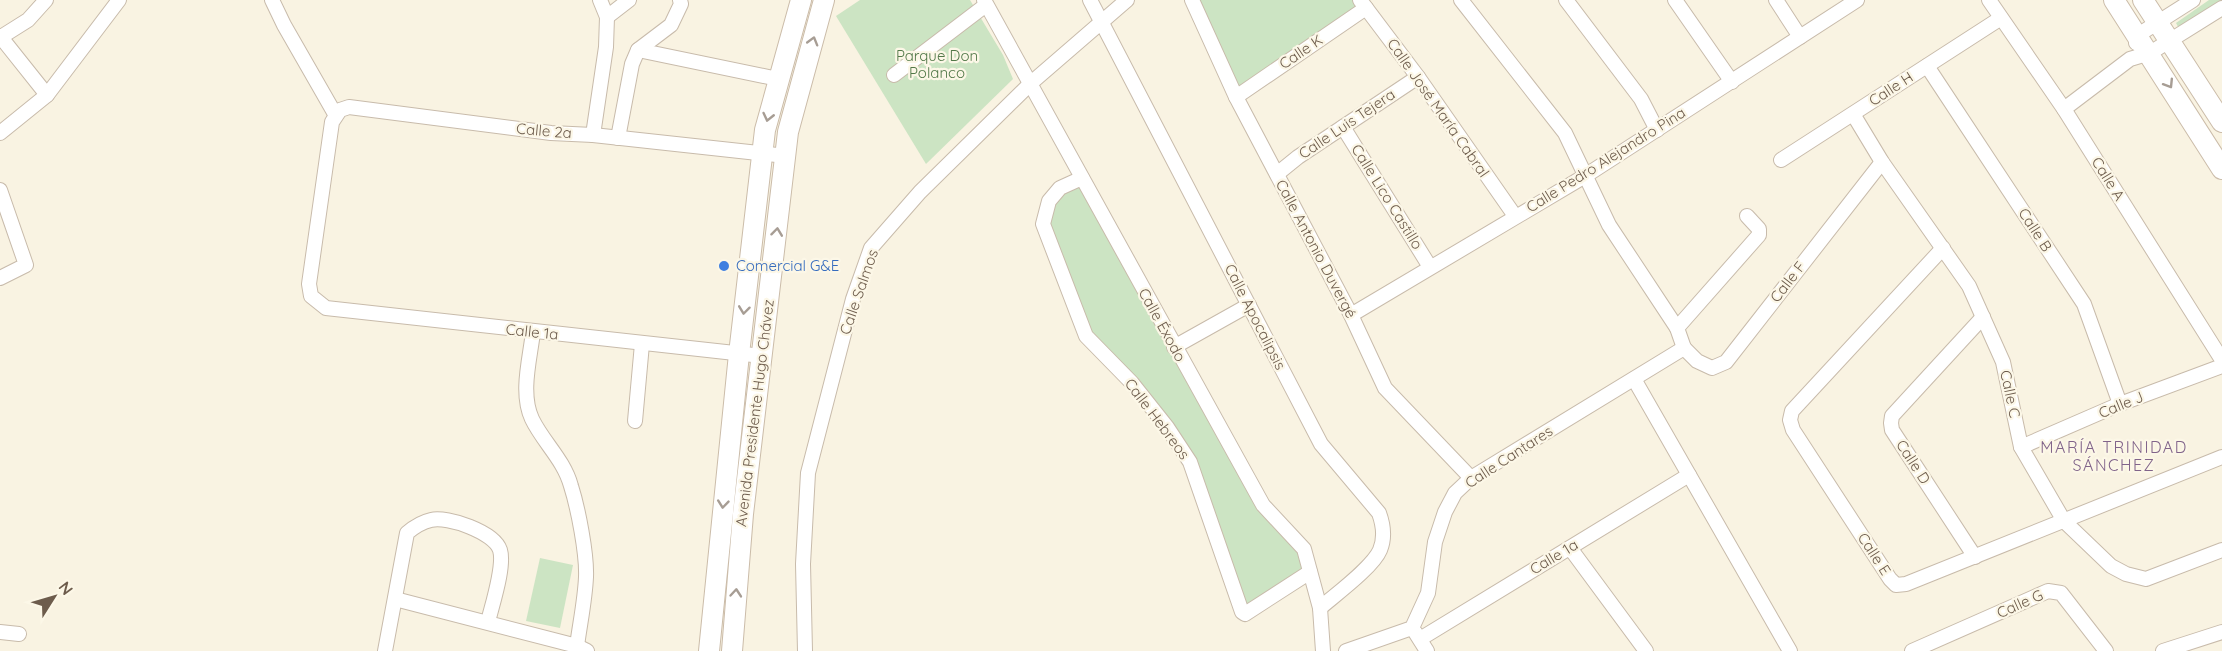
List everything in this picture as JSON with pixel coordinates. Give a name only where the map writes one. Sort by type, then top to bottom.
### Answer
[{"type":"main road","name":"Avenida Presidente Hugo Chávez","points":[[709,651],[765,130],[801,0]]},
{"type":"main road","name":"Avenida Presidente Hugo Chávez","points":[[732,651],[743,514],[788,132],[824,0]]},
{"type":"main road","points":[[2114,0],[2222,169]]},
{"type":"main road","points":[[2144,0],[2222,122]]},
{"type":"street","points":[[46,0],[28,20],[0,36],[47,94]]},
{"type":"street","points":[[0,133],[47,94],[119,0]]},
{"type":"street","points":[[272,0],[334,118]]},
{"type":"street","points":[[593,135],[606,47],[607,17],[600,0]]},
{"type":"street","points":[[607,17],[629,0]]},
{"type":"street","points":[[618,138],[632,63],[639,50],[671,25],[681,4],[680,0]]},
{"type":"street","name":"Calle Apocalipsis","points":[[1090,0],[1321,444],[1379,513],[1384,525],[1381,548],[1375,560],[1320,608]]},
{"type":"street","name":"Calle Salmos","points":[[805,651],[803,564],[808,473],[853,299],[871,248],[920,192],[1030,83],[1127,0]]},
{"type":"street","name":"Calle Antonio Duvergé","points":[[1192,0],[1236,97],[1351,315],[1385,388],[1471,478]]},
{"type":"street","points":[[1461,0],[1565,133],[1609,225],[1677,328],[1684,348]]},
{"type":"street","points":[[1566,0],[1641,99],[1657,130]]},
{"type":"street","points":[[1674,0],[1732,82]]},
{"type":"street","points":[[1776,0],[1800,37]]},
{"type":"street","name":"Calle Pedro Alejandro Pina","points":[[1351,315],[1585,176],[1857,0]]},
{"type":"street","name":"Calle A","points":[[1989,0],[2064,109],[2222,360]]},
{"type":"street","points":[[2130,59],[2138,35],[2193,0]]},
{"type":"street","points":[[894,75],[985,3]]},
{"type":"street","name":"Calle Éxodo","points":[[985,3],[1263,505],[1305,549],[1320,608],[1323,651]]},
{"type":"street","name":"Calle K","points":[[1236,97],[1363,4]]},
{"type":"street","name":"Calle José María Cabral","points":[[1363,4],[1418,77],[1515,216]]},
{"type":"street","points":[[2064,109],[2130,59],[2150,53],[2222,8]]},
{"type":"street","name":"Calle H","points":[[1781,160],[2001,18]]},
{"type":"street","points":[[639,50],[778,79]]},
{"type":"street","name":"Calle B","points":[[1927,66],[2084,304],[2120,404]]},
{"type":"street","name":"Calle Luis Tejera","points":[[1277,174],[1298,157],[1418,77]]},
{"type":"street","name":"Calle 2a","points":[[334,118],[340,110],[349,108],[551,133],[593,135],[786,156]]},
{"type":"street","name":"Calle C","points":[[1853,114],[1882,162],[1969,286],[2003,362],[2021,447],[2064,521],[2111,566],[2126,574],[2146,579],[2222,550]]},
{"type":"street","name":"Calle 1a","points":[[334,118],[309,284],[311,296],[326,308],[762,356]]},
{"type":"street","name":"Calle Lico Castillo","points":[[1344,127],[1430,267]]},
{"type":"street","name":"Calle F","points":[[1684,348],[1697,361],[1712,368],[1726,362],[1882,162]]},
{"type":"street","name":"Calle Hebreos","points":[[1082,178],[1060,188],[1054,194],[1049,201],[1043,224],[1086,336],[1132,383],[1167,427],[1190,462],[1242,612],[1245,614],[1310,572]]},
{"type":"street","points":[[0,190],[26,265],[0,278]]},
{"type":"street","points":[[1677,328],[1759,236],[1759,229],[1747,216]]},
{"type":"street","name":"Calle E","points":[[1943,248],[1792,411],[1790,420],[1800,440],[1896,585],[1906,584],[1975,557],[2222,457]]},
{"type":"street","points":[[1174,347],[1249,305]]},
{"type":"street","name":"Calle D","points":[[1975,557],[1892,429],[1891,423],[1892,416],[1983,317]]},
{"type":"street","points":[[395,599],[582,648],[585,554],[571,486],[562,463],[532,419],[527,402],[526,387],[534,332]]},
{"type":"street","points":[[635,421],[642,344]]},
{"type":"street","name":"Calle Cantares","points":[[1420,639],[1435,542],[1445,512],[1455,493],[1471,478],[1684,348]]},
{"type":"street","name":"Calle J","points":[[2021,447],[2120,404],[2222,366]]},
{"type":"street","points":[[1635,379],[1790,651]]},
{"type":"street","name":"Calle 1a","points":[[1420,639],[1689,475]]},
{"type":"street","points":[[384,651],[407,533],[418,525],[433,519],[466,524],[496,542],[500,550],[501,562],[488,622]]},
{"type":"street","points":[[1570,548],[1646,651]]},
{"type":"street","name":"Calle G","points":[[1912,651],[2048,591],[2061,593],[2106,651]]},
{"type":"street","points":[[0,632],[19,634]]},
{"type":"street","points":[[2163,651],[2222,632]]},
{"type":"street","points":[[1346,651],[1420,639]]},
{"type":"green space","name":"Parque Don Polanco","points":[[860,0],[970,0],[1003,55],[1013,79],[926,164],[836,16]]},
{"type":"green space","points":[[1195,0],[1354,0],[1360,8],[1238,90]]},
{"type":"green space","points":[[2209,0],[2222,0],[2222,13],[2184,38],[2176,23]]},
{"type":"green space","points":[[1081,182],[1258,505],[1302,550],[1307,570],[1244,613],[1193,460],[1089,334],[1047,223],[1052,202],[1062,190]]},
{"type":"green space","points":[[540,558],[573,565],[560,628],[526,621]]},
{"type":"place","name":"Comercial G&E","points":[[724,266]]},
{"type":"district","name":"MARÍA TRINIDAD SÁNCHEZ","points":[[2114,456]]}]
